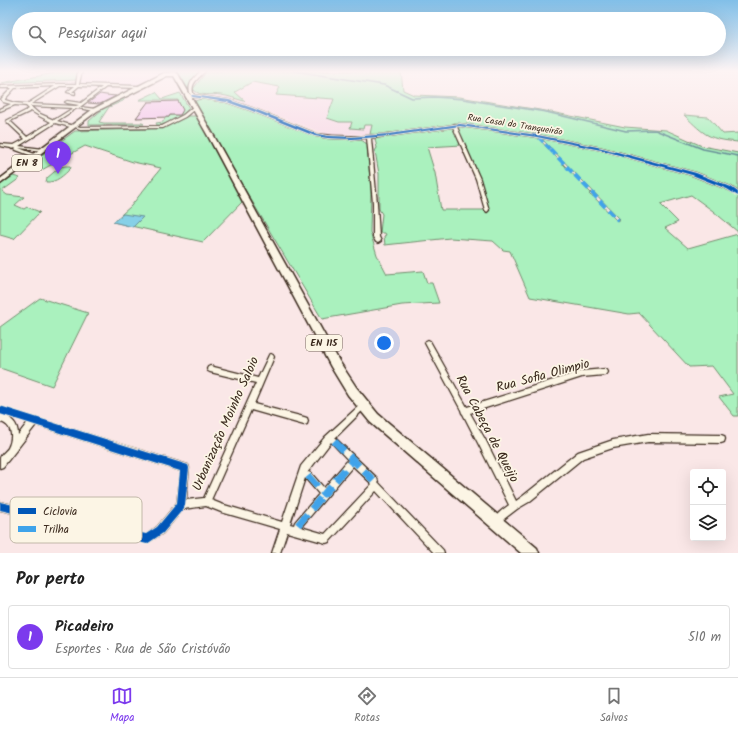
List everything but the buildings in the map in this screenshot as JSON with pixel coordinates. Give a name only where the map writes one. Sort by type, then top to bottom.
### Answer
[{"type":"main road","name":"EN 8","points":[[0,182],[97,110],[122,97]]},
{"type":"main road","name":"EN 115","points":[[191,97],[197,111],[335,364],[363,406],[411,451],[498,522],[532,553]]},
{"type":"street","points":[[5,97],[3,99],[4,101],[15,104],[97,110]]},
{"type":"street","points":[[27,105],[40,97]]},
{"type":"street","points":[[12,148],[92,97]]},
{"type":"street","name":"Rua Casal do Tranqueirão","points":[[191,97],[228,101],[321,136],[346,138],[369,137],[454,125],[537,136],[602,148],[702,177],[738,194]]},
{"type":"street","points":[[67,102],[82,104]]},
{"type":"street","points":[[0,110],[15,104]]},
{"type":"street","points":[[27,105],[31,109],[53,121],[85,128],[163,127],[197,111]]},
{"type":"street","points":[[26,138],[8,120],[31,109]]},
{"type":"street","points":[[184,116],[197,111]]},
{"type":"street","points":[[454,125],[478,179],[487,210]]},
{"type":"street","points":[[369,137],[375,203],[376,236],[378,240]]},
{"type":"street","points":[[0,145],[36,156]]},
{"type":"street","points":[[12,148],[43,150]]},
{"type":"street","name":"Rua Cabeça de Queijo","points":[[428,343],[483,444],[514,506]]},
{"type":"street","name":"Urbanização Moinho Saloio","points":[[206,502],[271,357]]},
{"type":"street","points":[[210,369],[260,381]]},
{"type":"street","name":"Rua Sofia Olimpio","points":[[464,411],[582,374],[605,372]]},
{"type":"street","points":[[249,406],[304,421]]},
{"type":"street","points":[[276,553],[304,469],[328,440],[363,406]]},
{"type":"street","points":[[0,410],[12,423],[15,431],[14,442],[8,454]]},
{"type":"street","points":[[4,416],[34,421],[185,468],[181,505],[160,530],[147,539],[142,538]]},
{"type":"street","points":[[0,464],[34,421]]},
{"type":"street","points":[[498,522],[501,516],[526,499],[581,455],[613,444],[648,438],[720,439]]},
{"type":"street","points":[[334,441],[374,481]]},
{"type":"street","points":[[298,524],[353,460]]},
{"type":"street","points":[[308,476],[324,494]]},
{"type":"street","name":"Urbanização Moinho Saloio","points":[[181,505],[206,502],[221,508],[326,539],[376,485],[440,553]]},
{"type":"street","points":[[0,506],[10,508]]},
{"type":"shaded area","points":[[212,97],[348,97],[375,120],[370,134],[329,135],[254,107]]},
{"type":"green space","points":[[126,97],[123,101],[109,107],[99,122],[144,124],[89,125],[89,121],[104,108]]},
{"type":"green space","points":[[146,97],[160,97],[162,99],[169,97],[182,97],[189,108],[174,120],[166,124],[157,125],[156,123],[163,122],[165,118],[169,117],[170,115],[180,115],[182,112],[178,100],[139,100]]},
{"type":"green space","points":[[230,97],[240,97],[245,101]]},
{"type":"green space","points":[[302,97],[459,97],[546,111],[625,127],[666,130],[702,146],[738,153],[738,192],[684,170],[605,148],[555,139],[460,125],[389,135],[370,134],[372,125],[364,125],[363,129],[350,128],[352,122],[339,122],[327,118],[334,99]]},
{"type":"green space","points":[[204,98],[249,109],[319,136],[357,139],[367,144],[371,191],[370,232],[377,255],[387,274],[423,271],[427,283],[432,283],[439,303],[402,305],[322,319],[215,139],[195,101]]},
{"type":"green space","points":[[684,115],[708,117],[723,134],[738,133],[738,142],[714,138],[708,135]]},
{"type":"green space","points":[[184,116],[198,116],[244,200],[203,242],[113,222],[131,206],[161,168],[133,162],[85,146],[40,171],[36,159],[75,131],[147,129],[163,127]]},
{"type":"green space","points":[[458,126],[537,137],[591,193],[589,194],[593,196],[617,221],[620,219],[540,137],[582,145],[585,148],[587,146],[598,148],[709,180],[738,194],[738,232],[691,195],[660,204],[678,222],[665,228],[688,248],[738,234],[738,416],[734,416],[719,397],[733,394],[712,366],[689,367],[639,313],[629,314],[530,297],[510,251],[503,250],[493,241],[450,238],[385,245],[384,236],[386,235],[385,233],[380,233],[382,214],[379,209],[379,174],[375,151],[377,148],[375,139],[453,127],[462,145],[427,147],[435,173],[441,210],[488,210],[456,127]]},
{"type":"green space","points":[[70,166],[71,168],[63,176],[56,180],[46,182],[47,178],[60,167]]},
{"type":"green space","points":[[13,176],[20,178],[2,191],[7,195],[24,197],[15,205],[24,209],[27,207],[40,212],[14,239],[0,235],[0,185]]},
{"type":"green space","points":[[40,298],[88,313],[52,386],[0,368],[0,327]]},
{"type":"water","points":[[123,214],[143,217],[133,227],[113,222]]},
{"type":"waterway","points":[[409,97],[463,99],[546,112],[626,131],[655,130],[703,149],[738,156]]},
{"type":"marked path","points":[[539,138],[618,220]]},
{"type":"marked path","points":[[334,441],[374,481]]},
{"type":"marked path","points":[[308,476],[324,494],[353,460]]},
{"type":"marked path","points":[[298,525],[324,494]]},
{"type":"cycle path","points":[[199,97],[228,101],[316,135],[328,137],[352,138],[389,135],[460,125],[537,136],[602,149],[694,174],[729,188],[738,194]]},
{"type":"cycle path","points":[[0,410],[185,468],[181,505],[160,530],[147,539],[142,538]]},
{"type":"cycle path","points":[[0,506],[10,508]]},
{"type":"place","name":"Picadeiro","points":[[58,174]]}]
